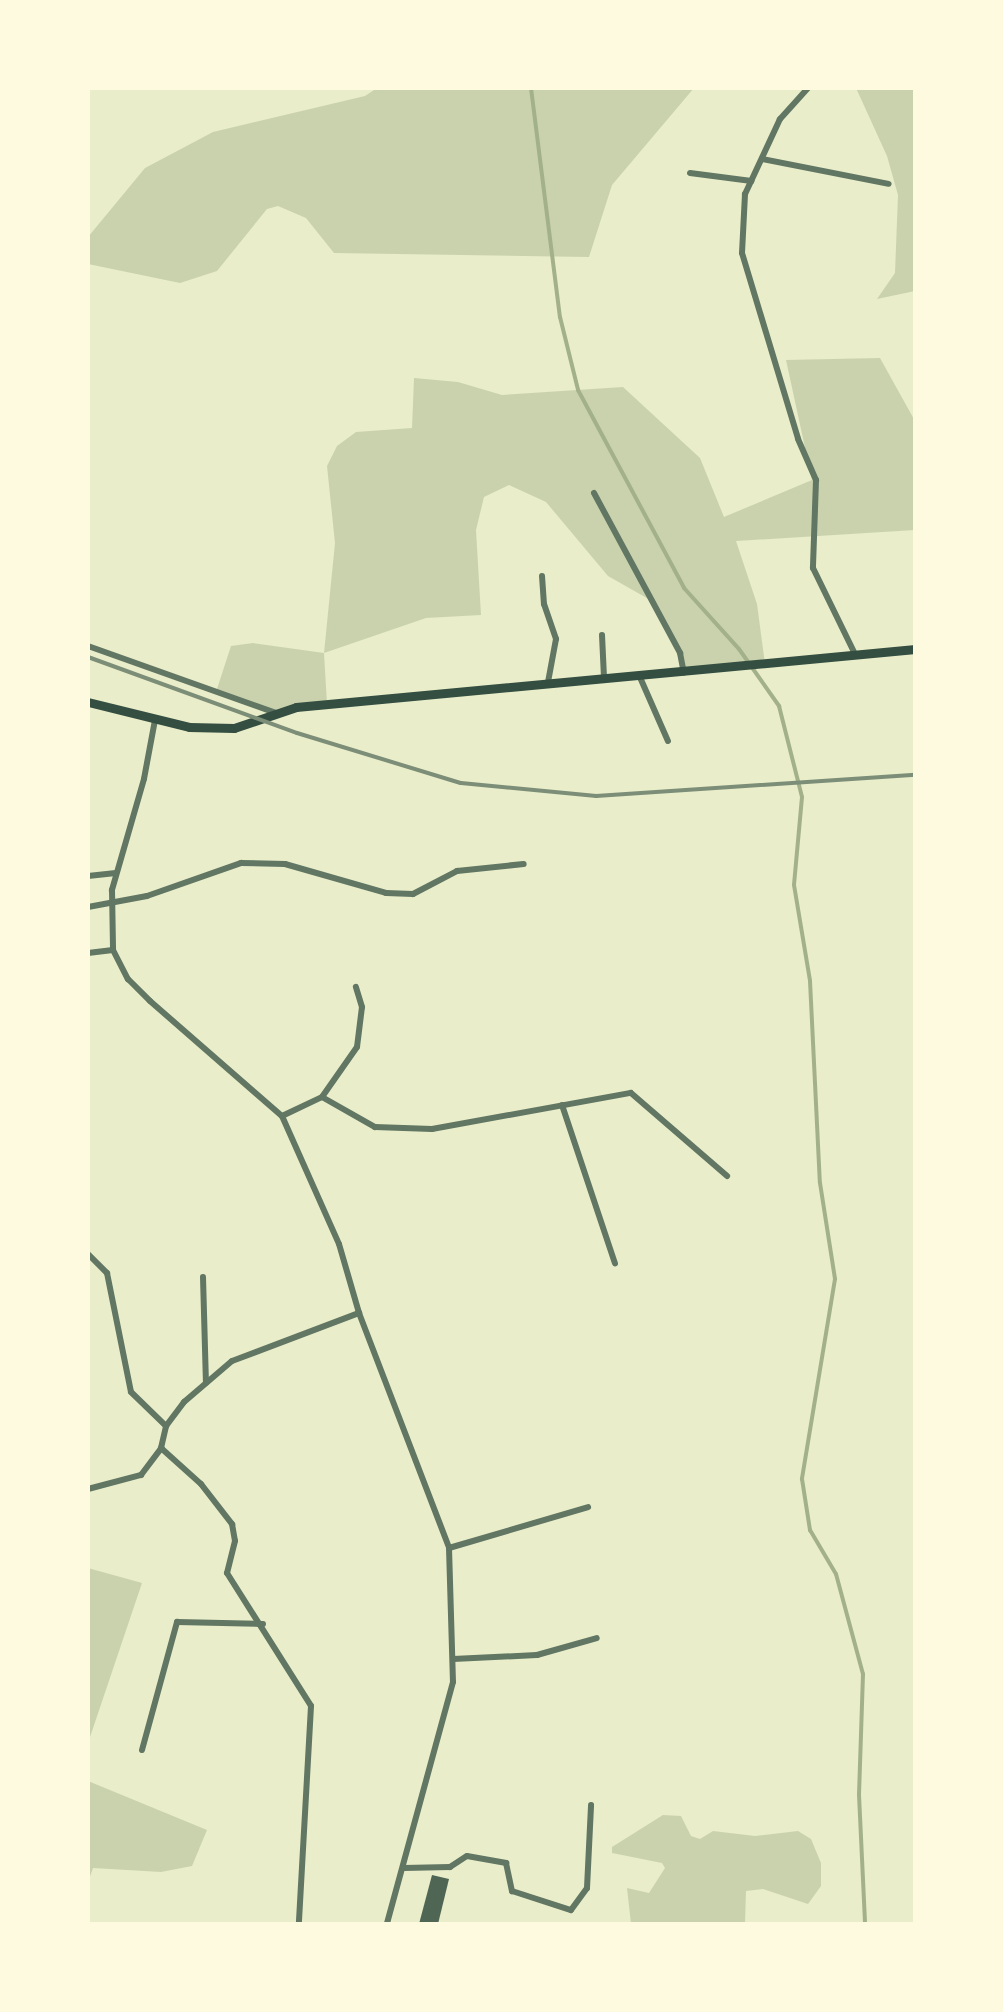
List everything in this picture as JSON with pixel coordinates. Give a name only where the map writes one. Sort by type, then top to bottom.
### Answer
[{"type":"main road","points":[[88,702],[155,720],[209,729],[247,725],[272,715],[548,682],[684,673],[915,649]]},
{"type":"street","points":[[808,88],[780,119],[745,194],[742,253],[798,439],[816,480],[813,568],[855,654]]},
{"type":"street","points":[[762,159],[889,184]]},
{"type":"street","points":[[690,173],[751,181]]},
{"type":"street","points":[[594,493],[680,653],[684,673]]},
{"type":"street","points":[[542,576],[544,604],[556,639],[548,682]]},
{"type":"street","points":[[602,635],[604,677]]},
{"type":"street","points":[[88,646],[272,715]]},
{"type":"street","points":[[639,675],[668,741]]},
{"type":"street","points":[[155,720],[144,779],[116,873],[110,905],[113,950],[128,979],[150,1001],[282,1116],[339,1244],[359,1313],[449,1548],[453,1682],[387,1924]]},
{"type":"street","points":[[88,907],[110,905],[241,863],[285,864],[386,893],[413,894],[457,871],[524,864]]},
{"type":"street","points":[[88,876],[116,873]]},
{"type":"street","points":[[88,953],[113,950]]},
{"type":"street","points":[[282,1116],[322,1097],[360,1039],[362,1007],[356,987]]},
{"type":"street","points":[[322,1097],[375,1127],[432,1129],[631,1093],[727,1176]]},
{"type":"street","points":[[562,1105],[615,1263]]},
{"type":"street","points":[[88,1254],[107,1273],[131,1392],[166,1426]]},
{"type":"street","points":[[203,1277],[206,1383]]},
{"type":"street","points":[[88,1489],[141,1475],[161,1448],[166,1426],[206,1383],[232,1361],[359,1313]]},
{"type":"street","points":[[161,1448],[201,1484],[232,1524],[235,1541],[227,1573],[243,1605],[263,1624],[311,1706],[299,1924]]},
{"type":"street","points":[[449,1548],[588,1507]]},
{"type":"street","points":[[142,1750],[177,1622],[263,1624]]},
{"type":"street","points":[[453,1659],[537,1655],[597,1638]]},
{"type":"street","points":[[404,1868],[450,1867],[467,1856],[506,1863],[512,1891],[571,1910],[587,1888],[591,1805]]},
{"type":"green space","points":[[377,88],[694,88],[612,185],[589,257],[334,253],[306,218],[278,206],[267,209],[217,271],[180,283],[88,264],[88,237],[145,168],[213,132],[365,96]]},
{"type":"green space","points":[[856,88],[915,88],[915,291],[877,299],[895,273],[898,195],[887,156]]},
{"type":"green space","points":[[880,358],[915,421],[915,530],[736,541],[757,604],[765,664],[684,673],[680,653],[652,601],[608,576],[546,502],[509,485],[484,497],[476,530],[481,615],[426,618],[324,653],[335,543],[327,466],[337,446],[356,432],[412,428],[414,378],[458,382],[502,395],[623,387],[700,458],[724,517],[812,480],[786,360]]},
{"type":"green space","points":[[253,643],[324,653],[327,704],[276,713],[216,692],[231,646]]},
{"type":"green space","points":[[88,1568],[142,1583],[88,1743]]},
{"type":"green space","points":[[88,1781],[207,1830],[192,1866],[161,1872],[93,1868],[88,1882]]},
{"type":"green space","points":[[663,1815],[681,1816],[691,1836],[700,1839],[713,1831],[755,1836],[798,1831],[811,1839],[821,1863],[821,1886],[808,1904],[763,1889],[746,1891],[745,1924],[631,1924],[627,1888],[649,1893],[665,1868],[662,1863],[612,1853],[612,1847]]},
{"type":"building","points":[[432,1875],[449,1879],[438,1924],[419,1924]]},
{"type":"waterway","points":[[531,88],[560,317],[578,390],[684,588],[739,649],[779,706],[802,797],[794,885],[810,981],[820,1183],[835,1279],[802,1479],[810,1530],[836,1574],[863,1674],[859,1795],[865,1924]]},
{"type":"railway","points":[[88,657],[297,733],[461,783],[596,796],[915,775]]}]
